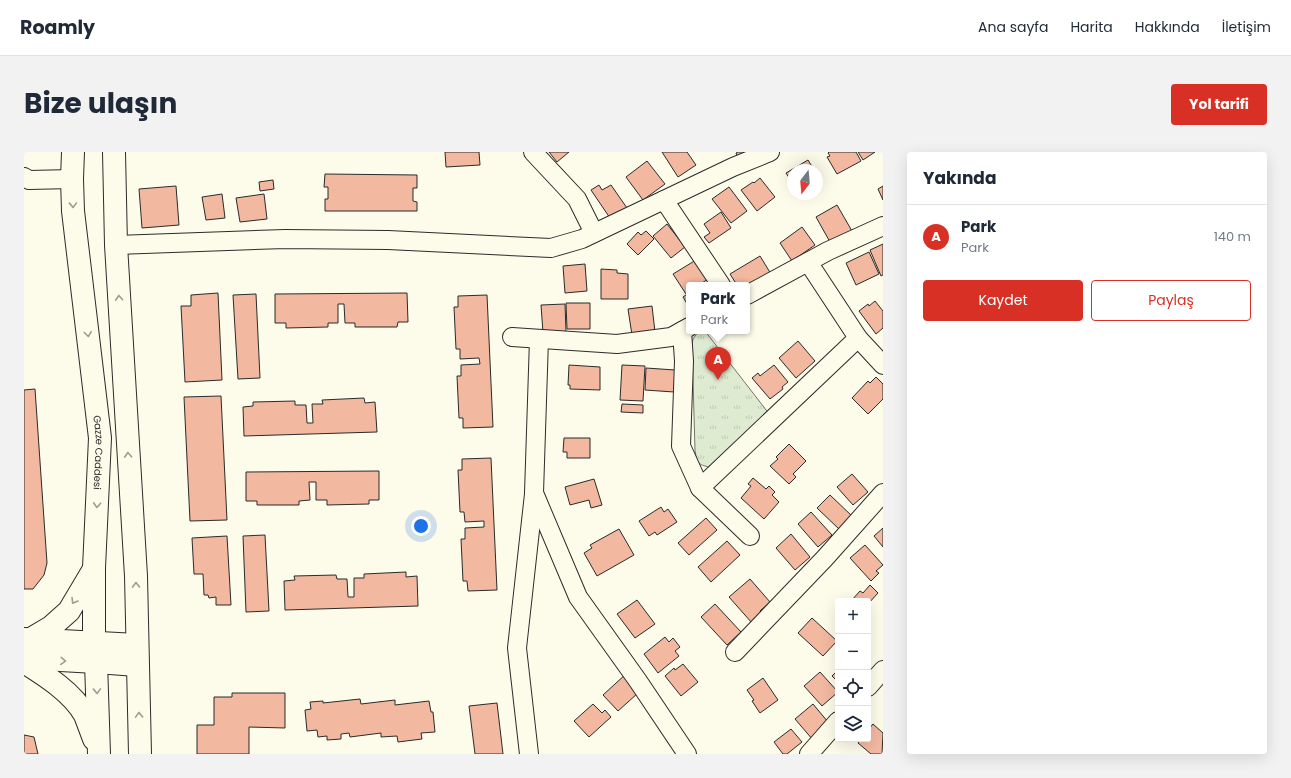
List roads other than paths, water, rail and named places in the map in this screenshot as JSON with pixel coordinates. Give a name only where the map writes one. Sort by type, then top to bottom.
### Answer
[{"type":"main road","name":"Gazze Caddesi","points":[[73,152],[73,211],[100,438],[94,568],[95,652],[99,753]]},
{"type":"main road","points":[[114,152],[116,245],[136,576],[140,754]]},
{"type":"main road","points":[[26,646],[69,611],[94,568]]},
{"type":"main road","points":[[26,646],[137,655]]},
{"type":"main road","points":[[24,662],[47,677],[75,702],[84,715],[99,753]]},
{"type":"street","points":[[533,152],[577,199],[594,233]]},
{"type":"street","points":[[116,245],[285,238],[388,240],[551,248],[594,233],[734,167],[770,152]]},
{"type":"street","points":[[24,177],[29,180],[72,179]]},
{"type":"street","points":[[664,200],[719,282]]},
{"type":"street","points":[[750,293],[828,251],[883,226]]},
{"type":"street","points":[[808,262],[858,338],[883,365]]},
{"type":"street","points":[[512,336],[617,344],[671,337],[685,329]]},
{"type":"street","points":[[685,329],[681,446],[700,488],[750,536]]},
{"type":"street","points":[[700,488],[858,338]]},
{"type":"street","points":[[529,754],[517,648],[534,493],[539,339]]},
{"type":"street","points":[[534,493],[578,597],[638,681],[687,754]]},
{"type":"street","points":[[735,652],[825,558],[883,493]]},
{"type":"street","points":[[871,684],[883,670]]},
{"type":"street","points":[[809,754],[835,724]]},
{"type":"place","name":"Park","points":[[718,380]]}]
